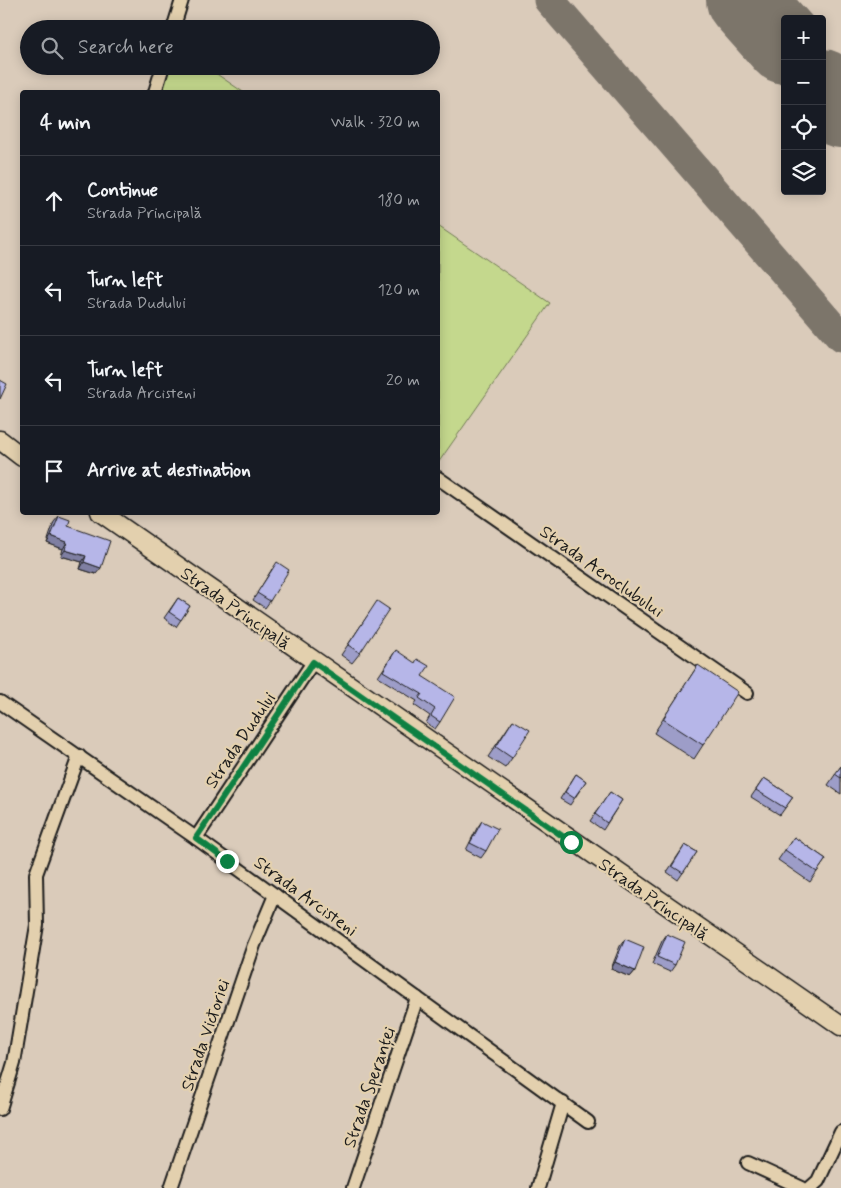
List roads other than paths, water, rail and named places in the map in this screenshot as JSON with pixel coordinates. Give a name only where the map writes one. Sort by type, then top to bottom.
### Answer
[{"type":"main road","points":[[0,440],[20,455]]},
{"type":"main road","name":"Strada Principală","points":[[104,515],[313,662],[841,1026]]},
{"type":"street","points":[[176,20],[182,0]]},
{"type":"street","points":[[156,90],[160,75]]},
{"type":"street","name":"Strada Aeroclubului","points":[[440,479],[747,693]]},
{"type":"street","name":"Strada Dudului","points":[[196,838],[313,662]]},
{"type":"street","name":"Strada Arcisteni","points":[[0,702],[196,838],[588,1122]]},
{"type":"street","points":[[0,1109],[14,1062],[37,925],[36,874],[79,756]]},
{"type":"street","name":"Strada Victoriei","points":[[171,1188],[254,945],[275,896]]},
{"type":"street","name":"Strada Speranței","points":[[353,1188],[418,998]]},
{"type":"street","points":[[538,1188],[563,1103]]},
{"type":"street","points":[[810,1188],[818,1181],[841,1132]]},
{"type":"street","points":[[748,1163],[802,1188]]}]
